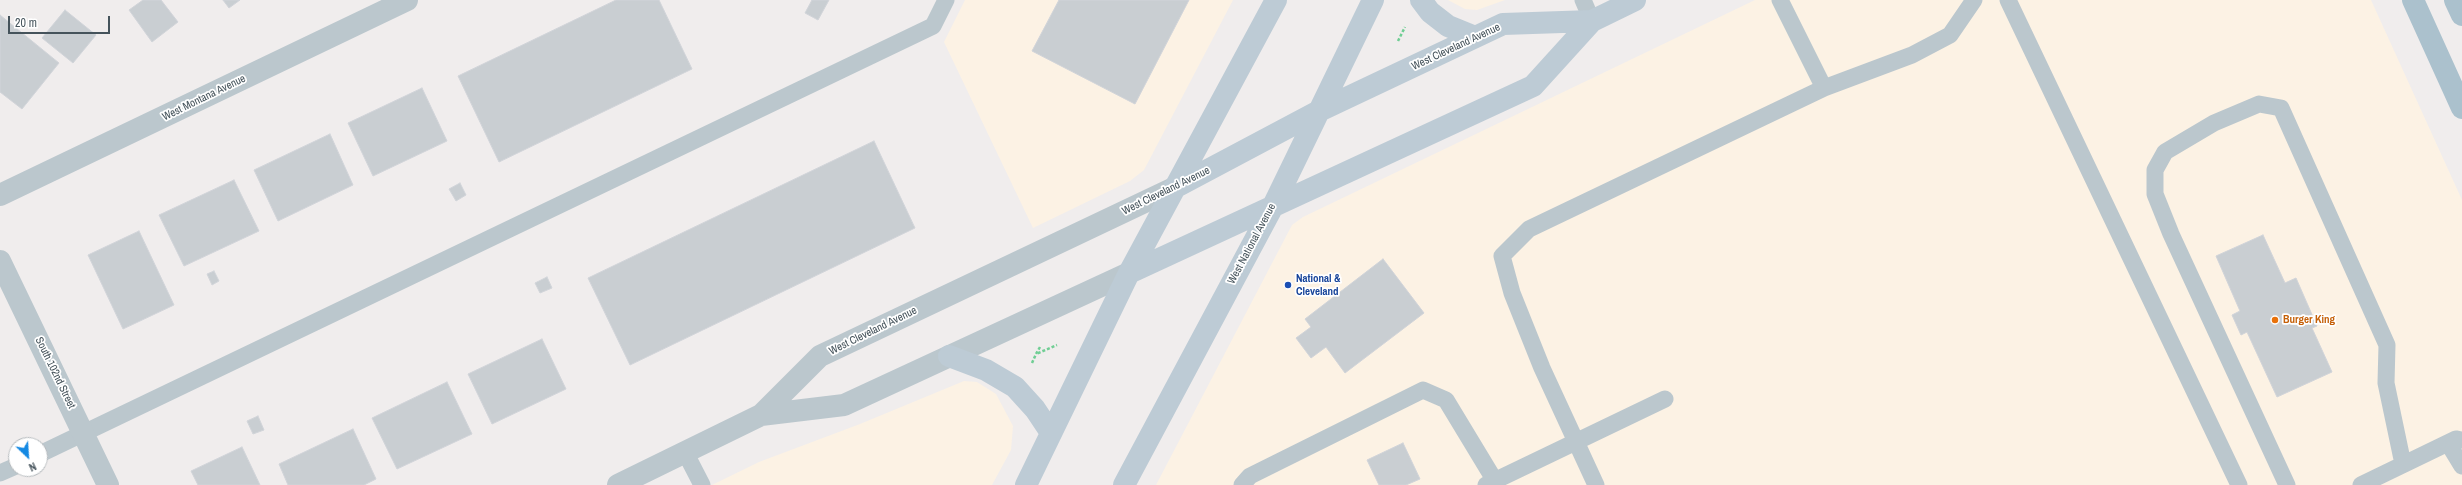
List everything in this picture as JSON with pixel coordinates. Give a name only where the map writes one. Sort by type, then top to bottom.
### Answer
[{"type":"main road","points":[[1026,485],[1128,273],[1276,0]]},
{"type":"main road","name":"West National Avenue","points":[[1124,485],[1273,206],[1373,0]]},
{"type":"main road","points":[[1421,0],[1430,12],[1448,26],[1475,37]]},
{"type":"main road","name":"West Cleveland Avenue","points":[[1128,273],[1533,86],[1592,21],[1635,0]]},
{"type":"main road","points":[[2413,0],[2462,108]]},
{"type":"main road","points":[[2455,0],[2462,15]]},
{"type":"main road","name":"West Cleveland Avenue","points":[[1174,188],[1319,111],[1503,24],[1592,21]]},
{"type":"main road","points":[[949,356],[986,370],[1015,387],[1035,409],[1051,434]]},
{"type":"street","name":"West Montana Avenue","points":[[0,195],[385,5],[407,0]]},
{"type":"street","name":"West Cleveland Avenue","points":[[618,485],[761,415],[820,356],[1174,188]]},
{"type":"street","name":"South 102nd Street","points":[[0,261],[108,485]]},
{"type":"street","name":"West Cleveland Avenue","points":[[761,415],[844,405],[1128,273]]},
{"type":"lane","points":[[48,450],[933,26],[946,0]]},
{"type":"lane","points":[[1583,0],[1592,21]]},
{"type":"lane","points":[[1780,0],[1824,88]]},
{"type":"lane","points":[[1596,485],[1542,368],[1517,307],[1502,256],[1529,229],[1824,88],[1912,55],[1950,35],[1974,0]]},
{"type":"lane","points":[[2008,0],[2239,485]]},
{"type":"lane","points":[[2287,485],[2171,234],[2155,194],[2154,170],[2165,152],[2214,123],[2259,104],[2281,108],[2387,345],[2386,383],[2403,464]]},
{"type":"lane","points":[[1242,485],[1250,476],[1423,390],[1446,400],[1490,483],[1665,399]]},
{"type":"lane","points":[[2361,485],[2457,437],[2462,466]]},
{"type":"lane","points":[[685,452],[702,485]]},
{"type":"path","points":[[1398,41],[1409,20]]},
{"type":"path","points":[[1042,343],[1036,354],[1057,345]]},
{"type":"shaded area","points":[[965,0],[1233,0],[1144,170],[1130,181],[1033,228],[944,42]]},
{"type":"shaded area","points":[[1448,0],[1505,0],[1477,10],[1465,9]]},
{"type":"shaded area","points":[[1755,0],[2371,0],[2462,200],[2462,485],[1156,485],[1292,225],[1303,217]]},
{"type":"shaded area","points":[[964,381],[977,382],[996,394],[1013,426],[1011,450],[992,485],[712,485],[759,462],[860,424]]},
{"type":"building","points":[[143,0],[161,0],[178,22],[152,42],[129,10]]},
{"type":"building","points":[[223,0],[240,0],[229,8]]},
{"type":"building","points":[[616,0],[659,0],[692,69],[499,162],[458,76]]},
{"type":"building","points":[[812,0],[829,0],[818,20],[805,13]]},
{"type":"building","points":[[1059,0],[1189,0],[1135,104],[1032,51]]},
{"type":"building","points":[[65,10],[96,35],[73,63],[42,38]]},
{"type":"building","points":[[0,15],[59,63],[22,109],[0,92]]},
{"type":"building","points":[[422,88],[447,141],[373,176],[348,123]]},
{"type":"building","points":[[330,134],[353,185],[278,221],[254,170]]},
{"type":"building","points":[[874,141],[915,228],[630,365],[588,278]]},
{"type":"building","points":[[234,180],[259,231],[184,266],[159,215]]},
{"type":"building","points":[[460,183],[466,195],[456,201],[449,189]]},
{"type":"building","points":[[139,231],[174,305],[123,329],[88,255]]},
{"type":"building","name":"Burger King","points":[[2263,235],[2285,283],[2296,278],[2317,326],[2312,328],[2332,372],[2277,397],[2247,332],[2241,335],[2232,315],[2240,311],[2216,256]]},
{"type":"building","points":[[1383,259],[1424,313],[1345,373],[1326,347],[1311,358],[1296,338],[1311,327],[1305,319]]},
{"type":"building","points":[[214,271],[219,281],[212,285],[207,274]]},
{"type":"building","points":[[547,277],[552,288],[540,293],[535,283]]},
{"type":"building","points":[[542,339],[566,389],[492,424],[468,374]]},
{"type":"building","points":[[447,382],[472,434],[397,469],[372,418]]},
{"type":"building","points":[[258,416],[264,430],[253,434],[247,421]]},
{"type":"building","points":[[353,429],[376,479],[364,485],[288,485],[279,464]]},
{"type":"building","points":[[1403,443],[1420,479],[1406,485],[1379,485],[1367,460]]},
{"type":"building","points":[[242,447],[260,485],[198,485],[191,471]]},
{"type":"place","name":"National & Cleveland","points":[[1288,285]]},
{"type":"place","name":"Burger King","points":[[2275,320]]}]
